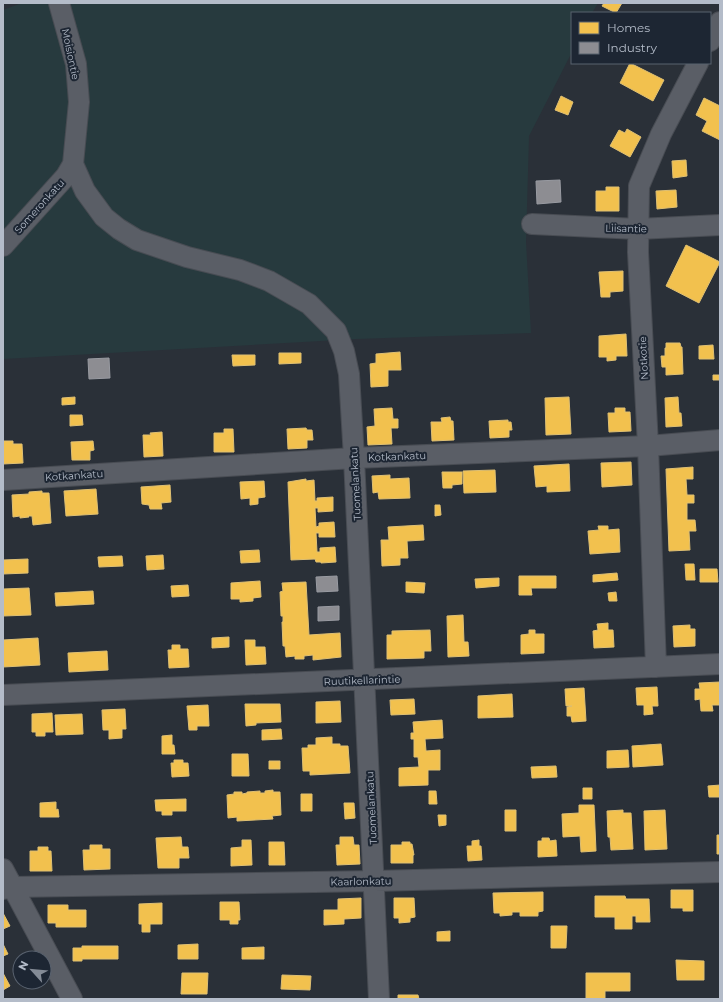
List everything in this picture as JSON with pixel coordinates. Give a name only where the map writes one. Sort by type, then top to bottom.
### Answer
[{"type":"street","name":"Moisiontie","points":[[59,3],[76,64],[79,102],[73,164]]},
{"type":"street","points":[[711,39],[720,22]]},
{"type":"street","name":"Notkotie","points":[[656,667],[638,229],[640,186],[661,134],[697,64]]},
{"type":"street","name":"Someronkatu","points":[[3,246],[66,176],[73,164]]},
{"type":"street","name":"Tuomelankatu","points":[[73,164],[85,190],[104,217],[119,229],[137,240],[180,254],[240,270],[269,281],[309,304],[336,331],[344,352],[349,374],[354,458],[379,999]]},
{"type":"street","name":"Liisantie","points":[[532,224],[638,229],[720,225]]},
{"type":"street","name":"Kotkankatu","points":[[3,480],[354,458],[648,446],[720,440]]},
{"type":"street","name":"Ruutikellarintie","points":[[3,694],[720,664]]},
{"type":"street","points":[[3,869],[8,888],[72,999]]},
{"type":"street","name":"Kaarlonkatu","points":[[8,888],[374,881],[720,872]]},
{"type":"green space","points":[[22,3],[598,3],[593,12],[571,12],[571,54],[529,136],[526,242],[531,333],[356,339],[3,359],[3,10]]},
{"type":"building: Homes","points":[[604,3],[622,3],[617,12],[602,6]]},
{"type":"building: Homes","points":[[630,64],[664,80],[653,101],[620,83]]},
{"type":"building: Homes","points":[[561,96],[573,102],[568,115],[555,110]]},
{"type":"building: Homes","points":[[704,98],[720,106],[720,140],[702,131],[707,121],[696,115]]},
{"type":"building: Homes","points":[[627,129],[641,137],[630,157],[610,146],[619,130],[625,133]]},
{"type":"building: Homes","points":[[686,160],[687,176],[673,178],[672,161]]},
{"type":"building: Homes","points":[[606,187],[619,187],[619,211],[596,211],[596,191],[606,191]]},
{"type":"building: Homes","points":[[676,190],[677,207],[657,209],[656,191]]},
{"type":"building: Homes","points":[[686,245],[720,262],[699,303],[666,286]]},
{"type":"building: Homes","points":[[623,271],[623,291],[610,292],[610,297],[601,297],[599,272]]},
{"type":"building: Homes","points":[[626,334],[627,356],[616,356],[616,360],[607,361],[607,357],[599,357],[599,336]]},
{"type":"building: Homes","points":[[666,343],[680,343],[682,347],[683,374],[666,375],[666,367],[662,367],[661,356],[665,356]]},
{"type":"building: Homes","points":[[713,345],[714,359],[699,359],[699,346]]},
{"type":"building: Homes","points":[[400,352],[401,370],[388,370],[388,386],[371,387],[370,364],[376,363],[376,354]]},
{"type":"building: Homes","points":[[279,353],[301,353],[301,363],[279,364]]},
{"type":"building: Homes","points":[[232,355],[255,355],[255,365],[233,366]]},
{"type":"building: Homes","points":[[713,375],[719,375],[719,380],[713,380]]},
{"type":"building: Homes","points":[[75,397],[75,404],[62,405],[62,398]]},
{"type":"building: Homes","points":[[569,397],[571,434],[546,435],[545,398]]},
{"type":"building: Homes","points":[[678,397],[682,426],[666,427],[665,398]]},
{"type":"building: Homes","points":[[392,408],[393,419],[398,419],[398,428],[391,428],[392,444],[368,445],[367,427],[375,426],[374,409]]},
{"type":"building: Homes","points":[[615,408],[625,408],[625,412],[630,412],[631,431],[609,432],[608,413],[615,413]]},
{"type":"building: Homes","points":[[70,415],[82,415],[83,425],[70,426]]},
{"type":"building: Homes","points":[[450,417],[451,421],[453,421],[454,440],[432,441],[431,422],[442,422],[441,418]]},
{"type":"building: Homes","points":[[508,420],[508,422],[511,422],[512,430],[509,430],[509,437],[490,438],[489,421]]},
{"type":"building: Homes","points":[[306,428],[307,430],[312,430],[313,440],[307,440],[307,448],[288,449],[287,429]]},
{"type":"building: Homes","points":[[224,429],[233,429],[234,452],[214,452],[214,433],[224,433]]},
{"type":"building: Homes","points":[[162,432],[163,456],[144,457],[143,435],[151,435],[150,433]]},
{"type":"building: Homes","points":[[3,441],[13,441],[13,444],[22,444],[23,463],[3,464]]},
{"type":"building: Homes","points":[[93,441],[94,450],[90,451],[90,460],[72,460],[71,442]]},
{"type":"building: Homes","points":[[631,462],[632,485],[602,487],[601,463]]},
{"type":"building: Homes","points":[[569,464],[570,491],[547,492],[547,486],[536,487],[534,466]]},
{"type":"building: Homes","points":[[693,467],[693,479],[686,479],[687,495],[694,495],[694,503],[687,503],[687,520],[695,520],[696,531],[689,531],[690,550],[669,551],[666,469]]},
{"type":"building: Homes","points":[[495,470],[496,492],[464,493],[463,471]]},
{"type":"building: Homes","points":[[442,472],[462,472],[462,484],[452,485],[452,488],[443,488]]},
{"type":"building: Homes","points":[[390,475],[390,479],[409,478],[410,498],[379,499],[378,492],[373,493],[372,476]]},
{"type":"building: Homes","points":[[306,479],[306,481],[314,480],[315,501],[317,501],[317,498],[333,497],[333,511],[318,512],[318,508],[315,508],[316,527],[319,526],[319,523],[334,522],[335,537],[319,537],[319,533],[316,533],[317,552],[320,552],[320,548],[335,547],[336,562],[321,563],[316,562],[315,559],[291,560],[288,482]]},
{"type":"building: Homes","points":[[264,481],[265,497],[258,498],[258,504],[250,505],[250,498],[241,499],[240,482]]},
{"type":"building: Homes","points":[[170,485],[171,502],[161,503],[162,509],[150,509],[149,505],[142,504],[141,487]]},
{"type":"building: Homes","points":[[96,489],[98,514],[66,516],[64,491]]},
{"type":"building: Homes","points":[[42,491],[42,493],[49,493],[51,523],[33,525],[32,516],[20,518],[20,516],[13,517],[12,495],[29,494],[29,492]]},
{"type":"building: Homes","points":[[435,505],[440,505],[441,515],[435,516]]},
{"type":"building: Homes","points":[[423,525],[424,540],[407,541],[408,558],[400,558],[400,565],[382,566],[381,540],[389,540],[388,527]]},
{"type":"building: Homes","points":[[598,526],[608,526],[608,530],[619,529],[620,552],[590,554],[588,531],[599,530]]},
{"type":"building: Homes","points":[[259,550],[260,562],[241,563],[240,551]]},
{"type":"building: Homes","points":[[163,555],[164,569],[147,570],[146,556]]},
{"type":"building: Homes","points":[[122,556],[123,566],[99,567],[98,557]]},
{"type":"building: Homes","points":[[28,559],[28,573],[3,574],[3,560]]},
{"type":"building: Homes","points":[[685,564],[694,564],[695,580],[686,580]]},
{"type":"building: Homes","points":[[700,569],[717,569],[718,582],[700,582]]},
{"type":"building: Homes","points":[[617,573],[618,580],[593,582],[593,575]]},
{"type":"building: Homes","points":[[519,576],[556,576],[556,588],[531,588],[532,595],[519,595]]},
{"type":"building: Homes","points":[[499,578],[499,586],[476,588],[475,579]]},
{"type":"building: Homes","points":[[260,581],[261,597],[253,598],[253,601],[240,602],[240,599],[231,599],[231,583]]},
{"type":"building: Homes","points":[[306,582],[309,635],[340,633],[341,657],[313,660],[313,655],[304,656],[304,659],[295,659],[295,656],[286,657],[285,646],[283,646],[283,616],[281,616],[280,592],[283,591],[282,583]]},
{"type":"building: Homes","points":[[406,582],[425,583],[424,593],[406,592]]},
{"type":"building: Homes","points":[[188,585],[189,596],[172,597],[171,586]]},
{"type":"building: Homes","points":[[29,588],[31,615],[3,616],[3,589]]},
{"type":"building: Homes","points":[[93,591],[94,604],[56,606],[55,593]]},
{"type":"building: Homes","points":[[616,592],[617,601],[609,601],[608,593]]},
{"type":"building: Homes","points":[[463,615],[464,642],[468,642],[469,656],[448,657],[447,616]]},
{"type":"building: Homes","points":[[608,623],[608,630],[613,630],[614,647],[594,648],[593,631],[598,630],[597,624]]},
{"type":"building: Homes","points":[[690,625],[690,629],[695,629],[695,646],[674,647],[673,626]]},
{"type":"building: Homes","points":[[430,630],[431,651],[424,651],[424,658],[387,659],[387,635],[392,635],[392,631]]},
{"type":"building: Homes","points":[[529,630],[535,630],[535,634],[544,634],[544,653],[521,654],[521,635],[529,634]]},
{"type":"building: Homes","points":[[229,637],[229,647],[212,648],[212,638]]},
{"type":"building: Homes","points":[[38,638],[40,665],[3,667],[3,640]]},
{"type":"building: Homes","points":[[245,640],[255,640],[255,647],[265,647],[266,664],[246,665]]},
{"type":"building: Homes","points":[[172,645],[180,645],[180,649],[188,649],[189,667],[169,668],[168,650],[172,650]]},
{"type":"building: Homes","points":[[107,651],[108,670],[69,672],[68,653]]},
{"type":"building: Homes","points":[[720,682],[720,705],[712,705],[713,711],[701,711],[700,699],[695,700],[695,689],[700,689],[699,683]]},
{"type":"building: Homes","points":[[657,687],[658,706],[652,706],[653,714],[644,715],[644,705],[637,705],[636,688]]},
{"type":"building: Homes","points":[[584,688],[586,721],[572,722],[571,716],[567,716],[567,707],[572,706],[566,706],[565,689]]},
{"type":"building: Homes","points":[[512,694],[513,717],[478,718],[478,696]]},
{"type":"building: Homes","points":[[414,699],[415,714],[391,715],[390,700]]},
{"type":"building: Homes","points":[[340,701],[341,722],[316,723],[316,702]]},
{"type":"building: Homes","points":[[245,704],[280,704],[281,722],[256,723],[256,725],[246,726]]},
{"type":"building: Homes","points":[[208,705],[209,726],[197,726],[197,730],[189,730],[187,706]]},
{"type":"building: Homes","points":[[125,709],[126,729],[122,729],[122,738],[109,739],[109,730],[103,730],[102,710]]},
{"type":"building: Homes","points":[[52,713],[53,732],[45,732],[45,736],[36,736],[36,732],[32,732],[32,714]]},
{"type":"building: Homes","points":[[82,714],[83,734],[56,735],[55,715]]},
{"type":"building: Homes","points":[[442,720],[443,738],[425,739],[426,751],[440,750],[440,770],[428,770],[428,785],[399,786],[399,768],[419,767],[418,757],[414,757],[414,739],[411,739],[411,733],[414,733],[413,722]]},
{"type":"building: Homes","points":[[281,729],[282,739],[262,740],[262,730]]},
{"type":"building: Homes","points":[[172,735],[172,745],[174,745],[175,754],[162,754],[162,736]]},
{"type":"building: Homes","points":[[332,737],[332,744],[348,746],[350,773],[310,775],[310,771],[303,771],[302,748],[308,748],[308,745],[316,745],[316,738]]},
{"type":"building: Homes","points":[[661,744],[663,765],[633,767],[632,746]]},
{"type":"building: Homes","points":[[628,750],[629,767],[607,768],[607,751]]},
{"type":"building: Homes","points":[[232,754],[248,754],[249,776],[232,776]]},
{"type":"building: Homes","points":[[174,760],[183,760],[183,763],[188,763],[189,776],[172,777],[171,763],[174,763]]},
{"type":"building: Homes","points":[[269,761],[280,761],[280,769],[269,769]]},
{"type":"building: Homes","points":[[556,766],[557,777],[532,778],[531,767]]},
{"type":"building: Homes","points":[[720,785],[720,797],[709,797],[708,786]]},
{"type":"building: Homes","points":[[583,788],[592,788],[592,799],[583,799]]},
{"type":"building: Homes","points":[[273,790],[273,792],[280,792],[281,815],[272,816],[273,819],[237,821],[237,817],[228,818],[227,795],[234,794],[234,792],[242,792],[242,794],[260,791],[260,793],[265,793],[265,791]]},
{"type":"building: Homes","points":[[429,791],[436,791],[437,804],[429,804]]},
{"type":"building: Homes","points":[[301,794],[312,794],[312,811],[301,811]]},
{"type":"building: Homes","points":[[186,799],[186,811],[172,811],[172,815],[162,815],[162,811],[156,811],[155,800]]},
{"type":"building: Homes","points":[[56,802],[56,810],[58,809],[59,817],[40,817],[40,803]]},
{"type":"building: Homes","points":[[344,803],[354,803],[355,818],[345,819]]},
{"type":"building: Homes","points":[[579,805],[594,805],[596,851],[581,852],[580,836],[563,837],[562,814],[579,813]]},
{"type":"building: Homes","points":[[505,810],[516,810],[516,831],[505,831]]},
{"type":"building: Homes","points":[[623,810],[623,813],[631,813],[633,849],[611,850],[610,837],[608,837],[607,811]]},
{"type":"building: Homes","points":[[665,810],[667,849],[645,850],[644,811]]},
{"type":"building: Homes","points":[[438,815],[446,815],[446,825],[439,826]]},
{"type":"building: Homes","points":[[717,835],[720,835],[720,854],[717,854]]},
{"type":"building: Homes","points":[[181,837],[182,847],[188,847],[189,858],[179,858],[179,868],[158,868],[156,838]]},
{"type":"building: Homes","points":[[340,837],[353,837],[354,845],[359,845],[360,864],[337,865],[336,845],[340,845]]},
{"type":"building: Homes","points":[[542,838],[549,838],[550,841],[556,840],[557,856],[538,857],[538,841],[542,841]]},
{"type":"building: Homes","points":[[242,840],[251,840],[252,865],[231,866],[231,848],[242,847]]},
{"type":"building: Homes","points":[[479,840],[482,860],[468,861],[467,846],[472,846],[472,841]]},
{"type":"building: Homes","points":[[269,842],[284,842],[285,865],[269,865]]},
{"type":"building: Homes","points":[[402,842],[410,842],[410,844],[412,844],[414,855],[413,863],[391,863],[391,845],[402,845]]},
{"type":"building: Homes","points":[[90,845],[102,845],[102,849],[110,849],[110,869],[84,870],[83,850],[90,850]]},
{"type":"building: Homes","points":[[38,847],[48,847],[48,851],[51,851],[52,871],[30,871],[30,851],[38,851]]},
{"type":"building: Homes","points":[[671,890],[693,890],[693,911],[683,911],[683,908],[671,908]]},
{"type":"building: Homes","points":[[543,892],[543,911],[538,912],[538,916],[520,916],[520,912],[512,912],[512,915],[500,916],[500,913],[494,913],[493,893]]},
{"type":"building: Homes","points":[[595,896],[625,896],[626,899],[649,899],[650,922],[636,922],[636,916],[632,916],[632,929],[615,929],[615,917],[595,917]]},
{"type":"building: Homes","points":[[361,898],[361,918],[344,919],[344,924],[324,925],[324,910],[338,910],[338,899]]},
{"type":"building: Homes","points":[[394,898],[414,898],[415,917],[410,918],[410,922],[399,923],[399,918],[394,918]]},
{"type":"building: Homes","points":[[220,902],[239,902],[240,920],[238,920],[238,924],[230,924],[230,920],[220,920]]},
{"type":"building: Homes","points":[[162,903],[162,924],[150,924],[150,932],[142,932],[142,924],[139,924],[139,904]]},
{"type":"building: Homes","points":[[48,905],[68,905],[68,910],[86,910],[86,927],[56,927],[56,923],[48,923]]},
{"type":"building: Homes","points":[[3,913],[10,926],[3,929]]},
{"type":"building: Homes","points":[[551,926],[567,926],[566,948],[551,948]]},
{"type":"building: Homes","points":[[450,931],[450,941],[437,941],[437,932]]},
{"type":"building: Homes","points":[[3,944],[8,954],[3,956]]},
{"type":"building: Homes","points":[[198,944],[198,959],[178,959],[178,945]]},
{"type":"building: Homes","points":[[82,946],[118,946],[118,959],[82,959],[82,961],[73,961],[73,948],[82,948]]},
{"type":"building: Homes","points":[[264,947],[264,959],[242,959],[242,948]]},
{"type":"building: Homes","points":[[676,960],[704,961],[704,980],[677,980]]},
{"type":"building: Homes","points":[[3,973],[10,986],[3,990]]},
{"type":"building: Homes","points":[[182,973],[208,973],[207,994],[181,994]]},
{"type":"building: Homes","points":[[586,973],[630,973],[630,991],[605,991],[605,999],[586,999]]},
{"type":"building: Homes","points":[[282,975],[311,976],[310,990],[281,989]]},
{"type":"building: Homes","points":[[398,995],[418,995],[419,999],[398,999]]},
{"type":"building: Industry","points":[[560,180],[561,202],[537,204],[536,181]]},
{"type":"building: Industry","points":[[109,358],[110,378],[89,379],[88,359]]},
{"type":"building: Industry","points":[[337,576],[338,591],[317,592],[316,577]]},
{"type":"building: Industry","points":[[339,606],[339,620],[318,621],[318,607]]}]
